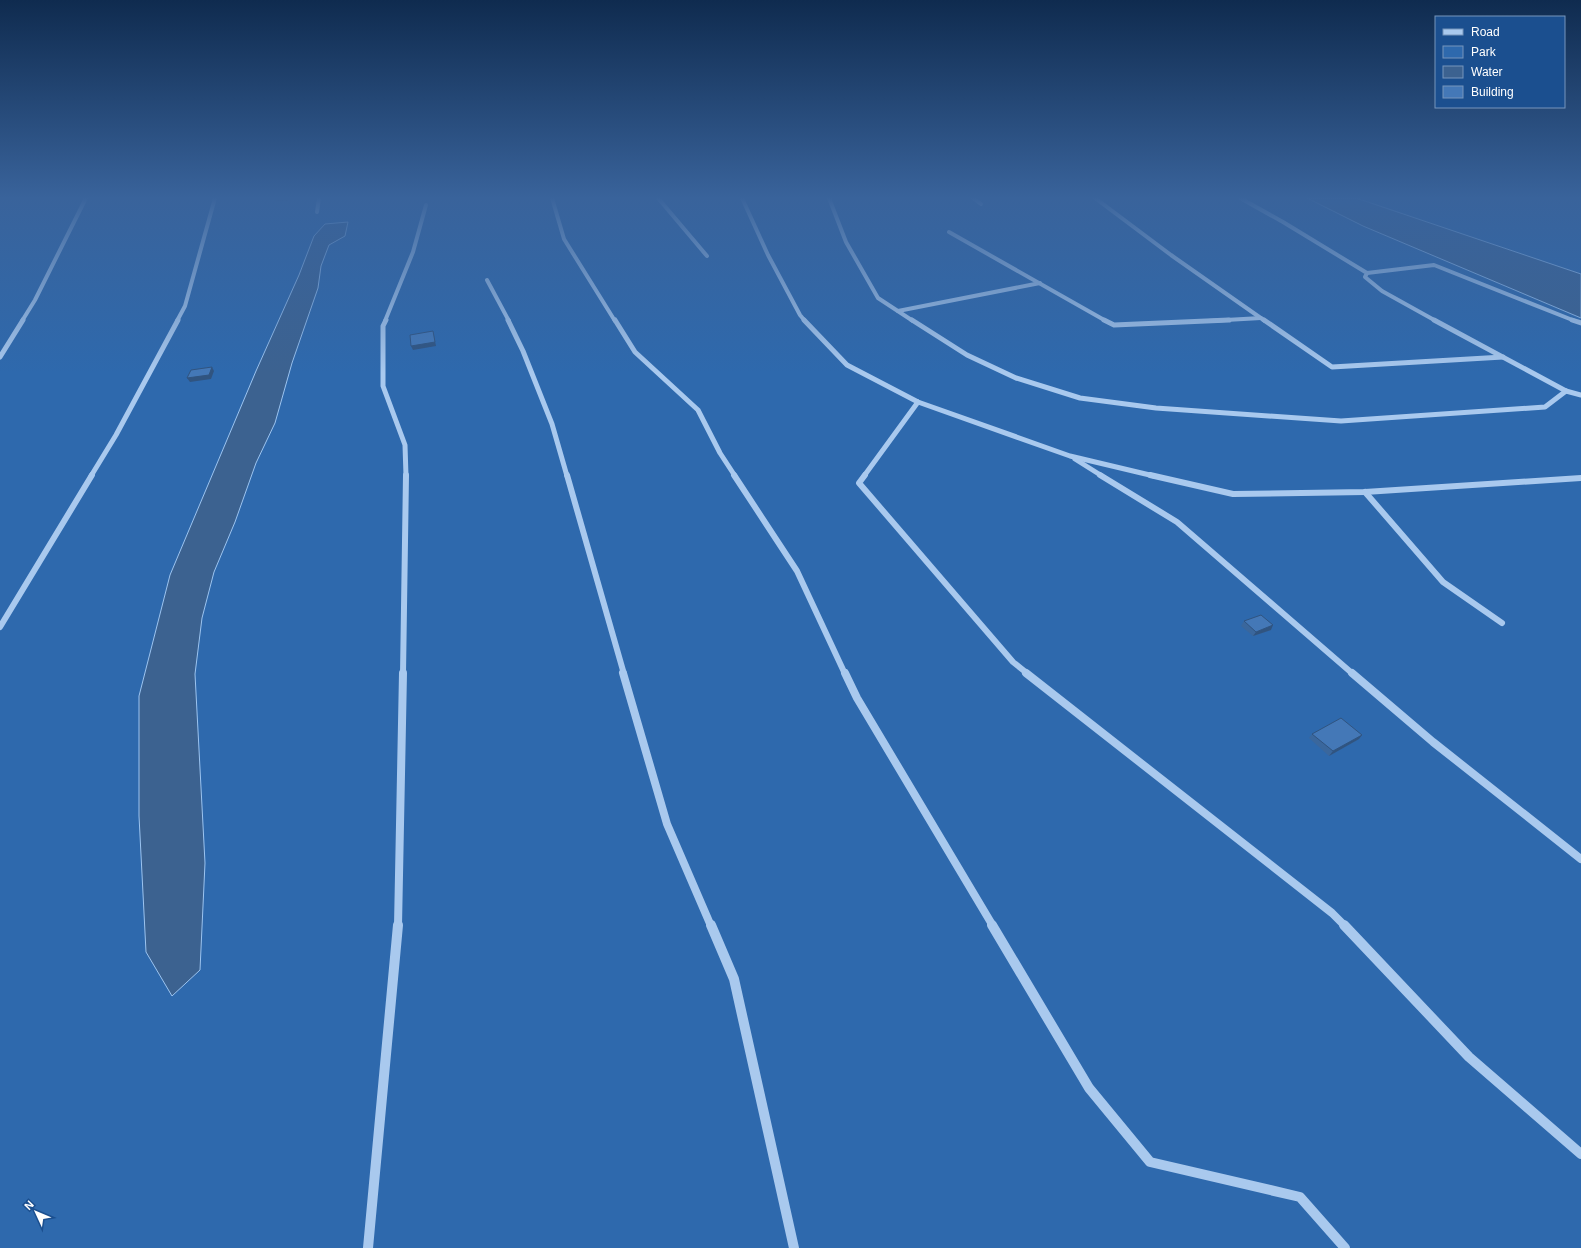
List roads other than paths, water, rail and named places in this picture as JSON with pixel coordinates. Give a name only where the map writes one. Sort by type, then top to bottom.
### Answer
[{"type":"street","points":[[0,357],[35,300],[57,256]]},
{"type":"street","points":[[0,627],[116,435],[185,306],[199,256]]},
{"type":"street","points":[[368,1248],[398,931],[406,502],[405,445],[383,386],[383,326],[411,256]]},
{"type":"street","points":[[575,256],[635,352],[698,410],[720,453],[797,571],[857,698],[1089,1088],[1150,1162],[1300,1197],[1345,1248]]},
{"type":"street","points":[[769,256],[800,315],[847,365],[918,402],[1070,456],[1233,494],[1366,492],[1581,478]]},
{"type":"street","points":[[854,256],[878,298],[967,355],[1016,378],[1080,398],[1156,408],[1341,421],[1545,407],[1566,391]]},
{"type":"street","points":[[992,256],[1114,325],[1261,318]]},
{"type":"street","points":[[1173,256],[1332,368],[1503,358]]},
{"type":"street","points":[[1339,256],[1367,273],[1434,266],[1581,322]]},
{"type":"street","points":[[1367,273],[1364,277],[1382,291],[1503,358],[1566,391],[1581,396]]},
{"type":"street","points":[[487,280],[502,304],[552,424],[667,824],[734,979],[794,1248]]},
{"type":"street","points":[[898,311],[1040,283]]},
{"type":"street","points":[[918,402],[859,483],[1014,662],[1332,913],[1469,1056],[1581,1154]]},
{"type":"street","points":[[1070,456],[1178,522],[1433,742],[1581,859]]},
{"type":"street","points":[[1366,492],[1444,582],[1502,624]]},
{"type":"water","points":[[306,256],[325,256],[321,266],[318,288],[292,363],[275,423],[256,463],[235,522],[214,572],[202,618],[195,674],[205,863],[200,970],[172,996],[146,952],[139,816],[139,696],[170,575],[256,371]]},
{"type":"water","points":[[1435,256],[1528,256],[1581,274],[1581,318]]}]
